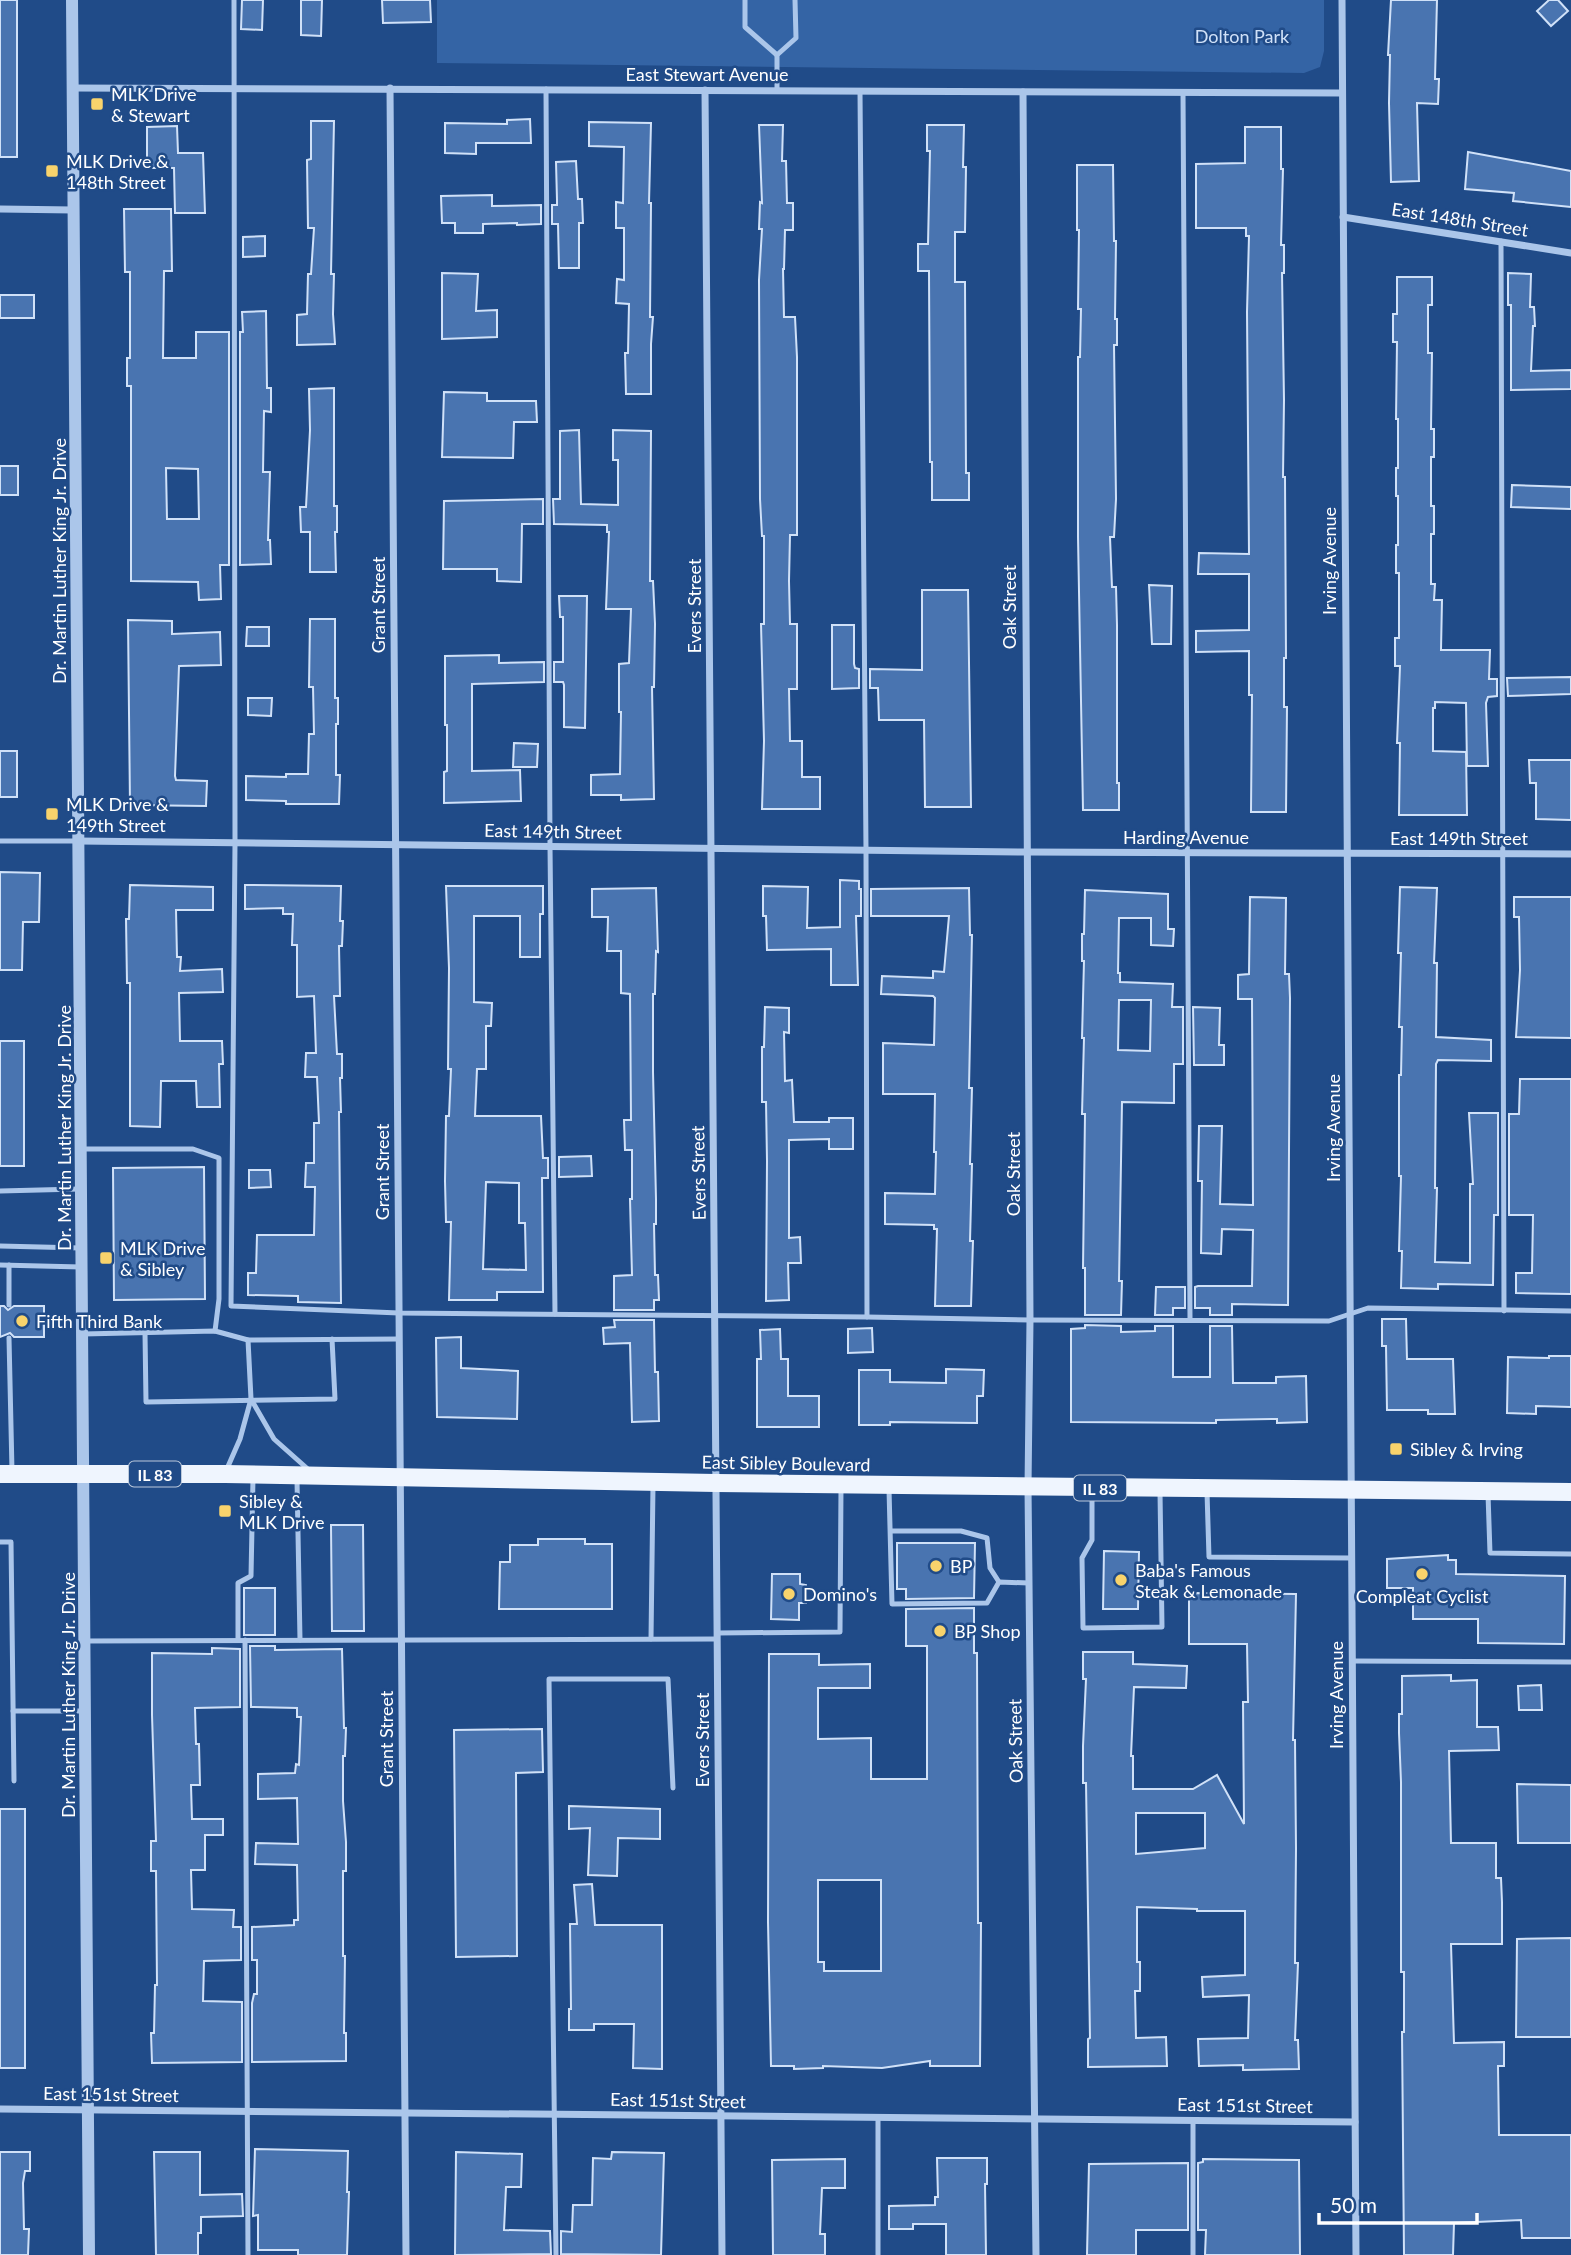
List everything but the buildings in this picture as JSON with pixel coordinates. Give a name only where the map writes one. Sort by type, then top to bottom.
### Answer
[{"type":"main road","name":"East Sibley Boulevard","points":[[6,1474],[225,1474],[889,1486],[1571,1492]]},
{"type":"street","name":"Dr. Martin Luther King Jr. Drive","points":[[72,0],[89,2255]]},
{"type":"street","name":"Irving Avenue","points":[[1342,0],[1356,2255]]},
{"type":"street","name":"East Stewart Avenue","points":[[72,88],[1342,93]]},
{"type":"street","name":"Grant Street","points":[[390,88],[406,2255]]},
{"type":"street","name":"Evers Street","points":[[705,90],[722,2255]]},
{"type":"street","name":"Oak Street","points":[[1023,92],[1030,1320],[1028,1487],[1036,2255]]},
{"type":"street","points":[[0,209],[74,210]]},
{"type":"street","name":"East 148th Street","points":[[1343,217],[1571,253]]},
{"type":"street","name":"East 149th Street","points":[[79,841],[1026,852]]},
{"type":"street","name":"Harding Avenue","points":[[1026,852],[1347,853]]},
{"type":"street","name":"East 149th Street","points":[[1347,853],[1571,854]]},
{"type":"street","name":"East 151st Street","points":[[0,2109],[1355,2122]]},
{"type":"lane","points":[[234,0],[235,843],[231,1306],[399,1313],[1030,1320],[1329,1321],[1368,1308],[1571,1311]]},
{"type":"lane","points":[[745,0],[745,27],[777,55]]},
{"type":"lane","points":[[777,91],[777,55],[796,38],[795,0]]},
{"type":"lane","points":[[545,89],[555,1314]]},
{"type":"lane","points":[[860,91],[867,1317]]},
{"type":"lane","points":[[1183,92],[1190,1319]]},
{"type":"lane","points":[[1501,241],[1504,1311]]},
{"type":"lane","points":[[0,841],[79,841]]},
{"type":"lane","points":[[82,1149],[193,1149],[219,1158],[219,1299],[215,1331]]},
{"type":"lane","points":[[0,1191],[82,1188]]},
{"type":"lane","points":[[0,1246],[82,1248]]},
{"type":"lane","points":[[0,1265],[83,1267]]},
{"type":"lane","points":[[9,1265],[9,1304]]},
{"type":"lane","points":[[83,1334],[215,1331],[248,1340],[399,1339]]},
{"type":"lane","points":[[145,1333],[146,1402],[335,1399],[332,1339]]},
{"type":"lane","points":[[6,1474],[9,1338]]},
{"type":"lane","points":[[225,1474],[240,1439],[251,1399],[248,1340]]},
{"type":"lane","points":[[251,1399],[274,1439],[317,1477]]},
{"type":"lane","points":[[248,2255],[241,1640],[238,1583],[251,1576],[253,1475]]},
{"type":"lane","points":[[298,1476],[300,1640]]},
{"type":"lane","points":[[651,1639],[653,1482]]},
{"type":"lane","points":[[85,1641],[651,1639],[840,1632],[841,1485]]},
{"type":"lane","points":[[889,1486],[892,1604],[987,1603],[999,1582]]},
{"type":"lane","points":[[1092,1488],[1092,1540],[1082,1558],[1083,1628],[1162,1628],[1160,1488]]},
{"type":"lane","points":[[1207,1488],[1209,1557],[1351,1558]]},
{"type":"lane","points":[[1488,1491],[1490,1553],[1571,1554]]},
{"type":"lane","points":[[891,1531],[961,1531],[987,1538],[990,1568],[999,1582]]},
{"type":"lane","points":[[0,1542],[11,1542],[15,1781]]},
{"type":"lane","points":[[999,1582],[1029,1583]]},
{"type":"lane","points":[[1352,1661],[1571,1662]]},
{"type":"lane","points":[[556,2255],[549,1679],[668,1679],[673,1788]]},
{"type":"lane","points":[[13,1711],[86,1711]]},
{"type":"lane","points":[[878,2117],[878,2255]]},
{"type":"lane","points":[[1193,2120],[1193,2255]]},
{"type":"green space","name":"Dolton Park","points":[[437,0],[1324,0],[1324,51],[1320,67],[1304,73],[437,63]]},
{"type":"place","name":"MLK Drive & Stewart","points":[[97,104]]},
{"type":"place","name":"MLK Drive & 148th Street","points":[[52,171]]},
{"type":"place","name":"MLK Drive & 149th Street","points":[[52,814]]},
{"type":"place","name":"MLK Drive & Sibley","points":[[106,1258]]},
{"type":"place","name":"Fifth Third Bank","points":[[22,1321]]},
{"type":"place","name":"Sibley & Irving","points":[[1396,1449]]},
{"type":"place","name":"Sibley & MLK Drive","points":[[225,1511]]},
{"type":"place","name":"BP","points":[[936,1566]]},
{"type":"place","name":"Compleat Cyclist","points":[[1422,1574]]},
{"type":"place","name":"Baba's Famous Steak & Lemonade","points":[[1121,1580]]},
{"type":"place","name":"Domino's","points":[[789,1594]]},
{"type":"place","name":"BP Shop","points":[[940,1631]]}]
